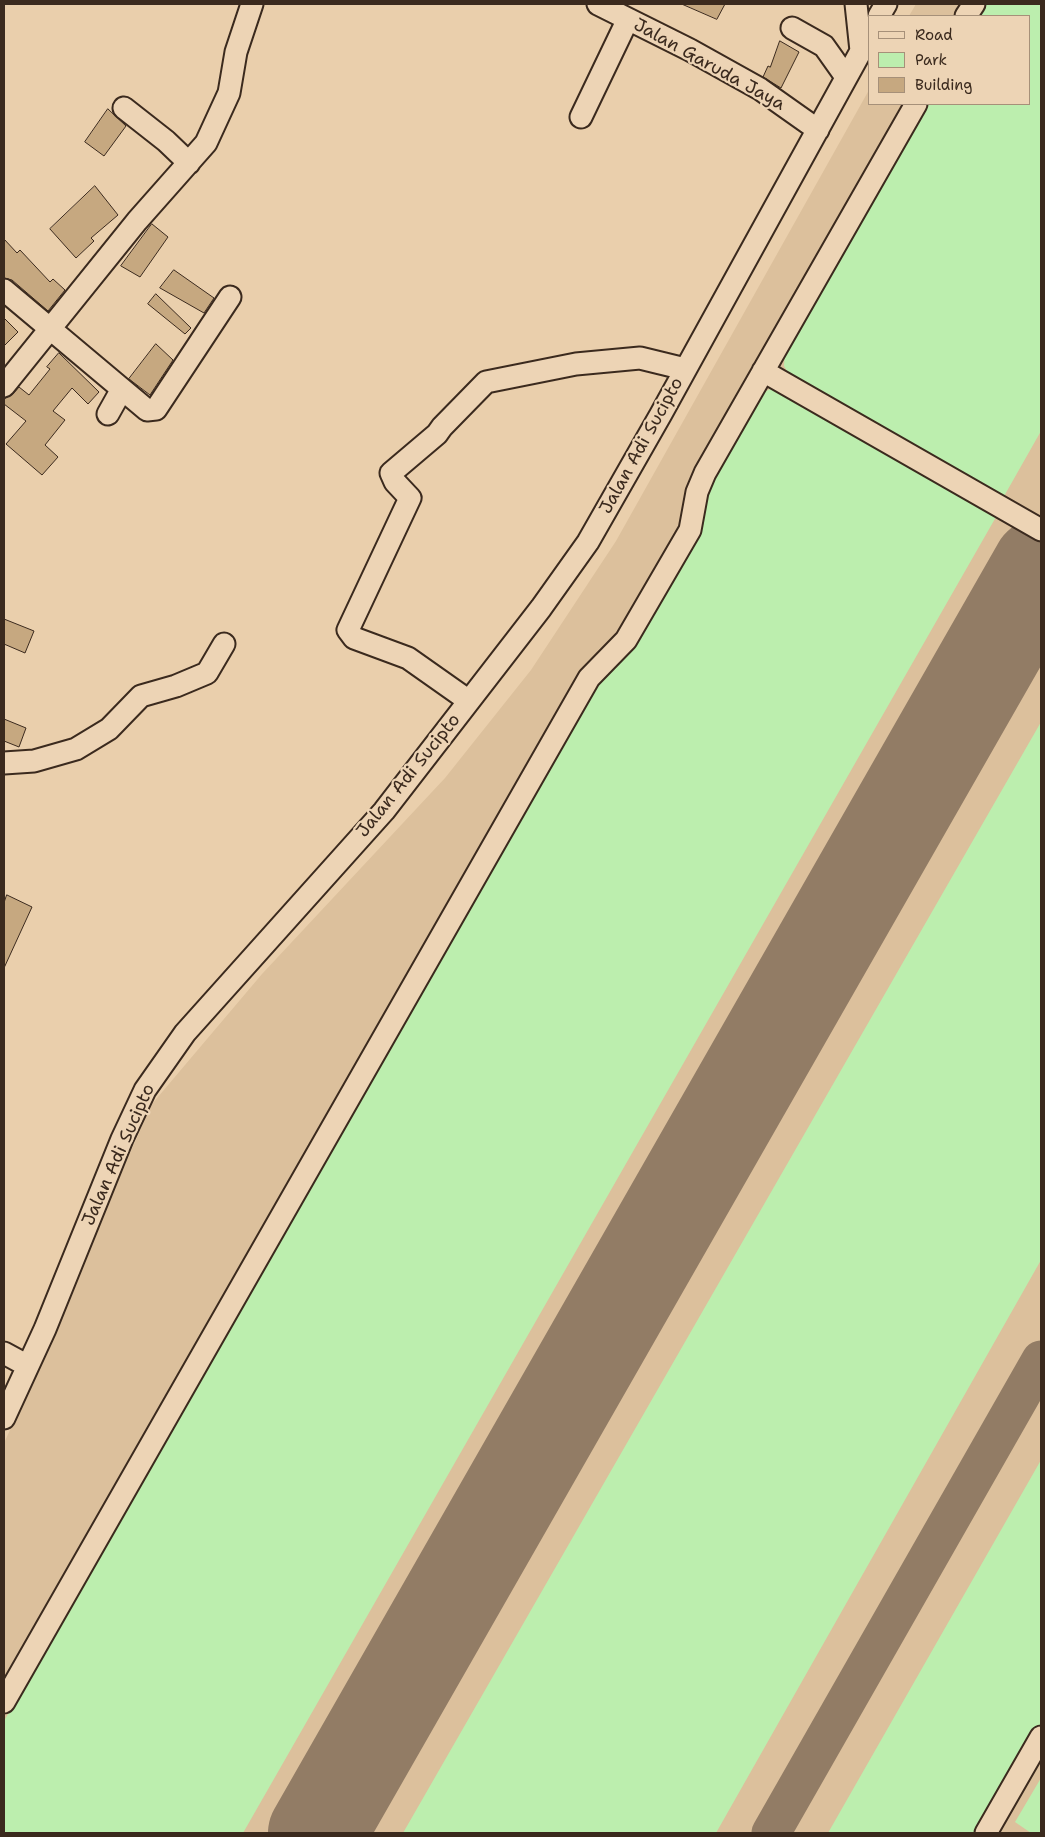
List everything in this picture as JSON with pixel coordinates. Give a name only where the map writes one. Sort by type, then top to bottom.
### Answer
[{"type":"street","points":[[4,386],[137,221],[206,143],[230,93],[236,52],[252,4]]},
{"type":"street","name":"Jalan Garuda Jaya","points":[[598,4],[760,89],[818,130]]},
{"type":"street","points":[[856,4],[865,43]]},
{"type":"street","points":[[880,15],[886,4]]},
{"type":"street","points":[[967,15],[974,4]]},
{"type":"street","points":[[581,117],[628,19]]},
{"type":"street","points":[[792,28],[824,46],[846,77]]},
{"type":"street","name":"Jalan Adi Sucipto","points":[[4,1418],[28,1366],[144,1090],[185,1033],[384,811],[541,608],[588,542],[865,43]]},
{"type":"street","points":[[4,1702],[589,678],[626,640],[690,530],[700,483],[915,105]]},
{"type":"street","points":[[124,108],[189,162]]},
{"type":"street","points":[[4,290],[147,410],[156,410],[230,297]]},
{"type":"street","points":[[469,701],[408,658],[354,638],[348,630],[410,498],[395,482],[391,473],[438,434],[442,427],[486,382],[576,364],[640,358],[685,369]]},
{"type":"street","points":[[763,370],[1041,530]]},
{"type":"street","points":[[108,414],[122,389]]},
{"type":"street","points":[[4,763],[34,761],[76,749],[109,729],[141,696],[207,673],[224,644]]},
{"type":"street","points":[[4,1353],[28,1366]]},
{"type":"street","points":[[986,1833],[1041,1737]]},
{"type":"shaded area","points":[[916,4],[1041,4],[1041,1833],[4,1833],[4,1443],[68,1305],[126,1162],[152,1104],[262,974],[445,778],[531,670],[616,541],[868,92],[868,105],[1030,105],[1030,15],[910,15]]},
{"type":"green space","points":[[983,4],[1041,4],[1041,431],[1003,498],[792,379],[784,366],[785,350],[925,105],[1030,105],[1030,15],[977,15]]},
{"type":"green space","points":[[772,388],[1000,510],[243,1833],[4,1833],[4,1721],[598,677],[702,489],[757,396]]},
{"type":"green space","points":[[1041,722],[1041,1260],[716,1833],[403,1833]]},
{"type":"green space","points":[[1041,1460],[1041,1723],[978,1833],[828,1833]]},
{"type":"green space","points":[[1041,1778],[1041,1833],[1031,1833],[1015,1822]]},
{"type":"building","points":[[682,4],[725,4],[717,19]]},
{"type":"building","points":[[780,41],[799,52],[781,88],[763,77],[768,66],[770,67]]},
{"type":"building","points":[[108,109],[126,126],[104,156],[85,142]]},
{"type":"building","points":[[95,186],[118,215],[91,238],[94,241],[76,258],[50,229]]},
{"type":"building","points":[[152,224],[168,237],[140,277],[121,266]]},
{"type":"building","points":[[4,239],[17,253],[20,250],[50,282],[53,279],[65,290],[48,311],[12,280],[4,278]]},
{"type":"building","points":[[174,270],[214,298],[204,313],[160,288]]},
{"type":"building","points":[[156,294],[191,328],[185,334],[148,304]]},
{"type":"building","points":[[4,318],[18,332],[4,346]]},
{"type":"building","points":[[156,344],[173,360],[150,395],[129,379]]},
{"type":"building","points":[[59,353],[99,392],[88,404],[72,388],[53,411],[65,420],[45,445],[58,457],[42,475],[6,444],[26,421],[4,404],[4,399],[13,394],[19,387],[29,395],[50,369],[47,367]]},
{"type":"building","points":[[4,619],[34,631],[25,653],[4,644]]},
{"type":"building","points":[[4,719],[26,728],[19,747],[4,741]]},
{"type":"building","points":[[7,895],[32,907],[4,968],[4,903]]},
{"type":"taxiway","points":[[1001,638],[1034,605],[1041,602]]},
{"type":"taxiway","points":[[771,1833],[1041,1360]]},
{"type":"runway","points":[[317,1833],[1041,567]]}]
